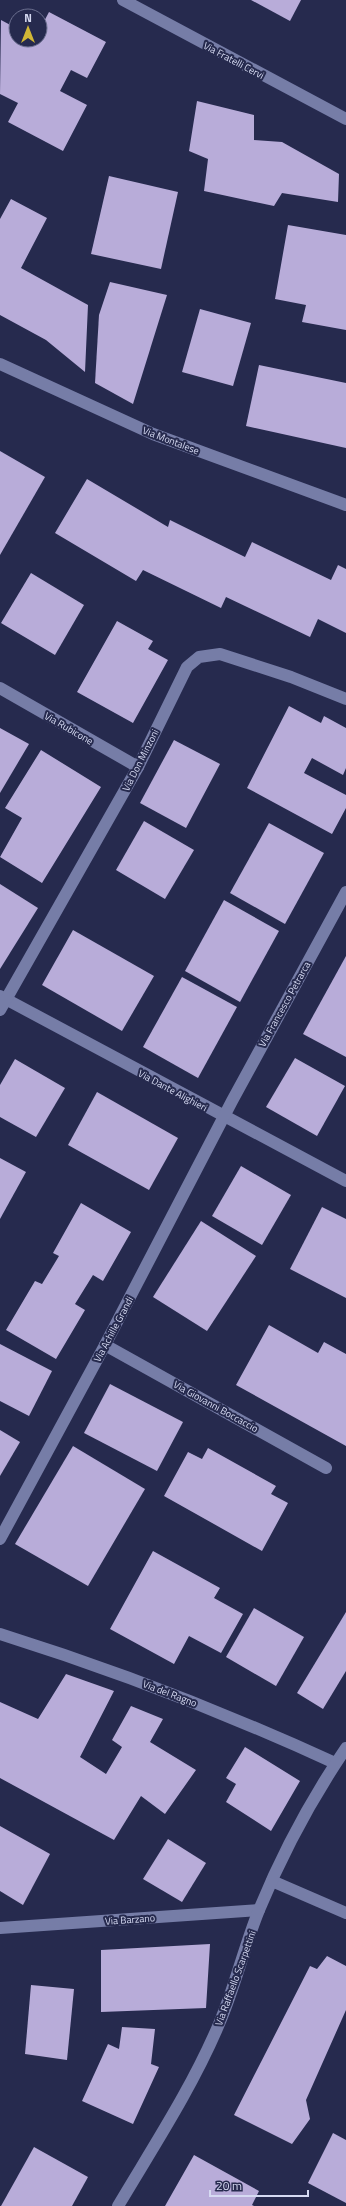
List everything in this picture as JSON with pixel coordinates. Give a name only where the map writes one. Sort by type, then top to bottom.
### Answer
[{"type":"street","name":"Via Fratelli Cervi","points":[[123,0],[346,119]]},
{"type":"street","name":"Via Montalese","points":[[0,364],[153,434],[346,505]]},
{"type":"street","name":"Via Don Minzoni","points":[[2,1002],[138,767],[187,667],[199,657],[220,654],[291,676],[346,699]]},
{"type":"street","name":"Via Rubicone","points":[[0,688],[138,767]]},
{"type":"street","name":"Via Francesco Petrarca","points":[[223,1117],[346,892]]},
{"type":"street","name":"Via Dante Alighieri","points":[[2,1002],[346,1181]]},
{"type":"street","name":"Via Achille Grandi","points":[[0,1539],[105,1344],[223,1117]]},
{"type":"street","name":"Via Giovanni Boccaccio","points":[[105,1344],[326,1468]]},
{"type":"street","name":"Via del Ragno","points":[[0,1634],[157,1687],[248,1723],[336,1763]]},
{"type":"street","name":"Via Raffaello Scarpettini","points":[[118,2206],[197,2070],[219,2023],[259,1910],[272,1881],[300,1825],[346,1748]]},
{"type":"street","points":[[272,1881],[346,1913]]},
{"type":"street","name":"Via Barzano","points":[[0,1928],[259,1910]]},
{"type":"building","points":[[251,0],[301,0],[290,21]]},
{"type":"building","points":[[49,12],[106,42],[87,78],[71,70],[60,91],[87,105],[63,151],[8,122],[18,103],[0,94],[1,20],[8,24],[8,48],[48,48]]},
{"type":"building","points":[[197,101],[254,115],[254,140],[282,142],[339,174],[338,202],[282,193],[274,206],[204,191],[208,159],[189,151]]},
{"type":"building","points":[[109,176],[178,192],[161,269],[91,254]]},
{"type":"building","points":[[11,199],[47,218],[21,268],[88,305],[85,372],[46,340],[0,315],[0,219]]},
{"type":"building","points":[[288,225],[346,235],[346,330],[302,322],[306,305],[275,299]]},
{"type":"building","points":[[110,282],[167,295],[133,404],[95,383],[99,315]]},
{"type":"building","points":[[200,309],[251,323],[233,386],[182,372]]},
{"type":"building","points":[[259,365],[346,383],[346,448],[246,426]]},
{"type":"building","points":[[0,451],[45,477],[0,555]]},
{"type":"building","points":[[87,479],[168,527],[170,520],[245,557],[252,542],[331,580],[338,565],[346,569],[346,633],[318,619],[310,637],[226,597],[221,608],[143,570],[136,581],[55,533]]},
{"type":"building","points":[[31,573],[84,605],[55,655],[1,623]]},
{"type":"building","points":[[117,621],[153,641],[148,649],[168,660],[133,723],[77,692]]},
{"type":"building","points":[[289,706],[321,723],[324,716],[346,728],[346,768],[343,775],[312,758],[304,773],[346,795],[346,808],[332,834],[247,788]]},
{"type":"building","points":[[0,728],[29,744],[0,793]]},
{"type":"building","points":[[174,740],[220,764],[186,828],[140,803]]},
{"type":"building","points":[[41,750],[101,787],[42,883],[0,857],[22,818],[5,808]]},
{"type":"building","points":[[144,821],[194,850],[165,899],[116,870]]},
{"type":"building","points":[[269,823],[324,853],[285,924],[230,893]]},
{"type":"building","points":[[0,884],[38,908],[0,969]]},
{"type":"building","points":[[224,900],[279,931],[240,1002],[185,971]]},
{"type":"building","points":[[73,930],[154,976],[122,1031],[42,985]]},
{"type":"building","points":[[346,956],[346,1057],[303,1034]]},
{"type":"building","points":[[182,977],[237,1007],[198,1078],[143,1047]]},
{"type":"building","points":[[295,1058],[345,1086],[317,1136],[266,1107]]},
{"type":"building","points":[[15,1059],[65,1088],[36,1137],[0,1117],[0,1085]]},
{"type":"building","points":[[97,1092],[178,1138],[149,1190],[68,1145]]},
{"type":"building","points":[[0,1158],[26,1172],[0,1219]]},
{"type":"building","points":[[241,1166],[291,1195],[262,1245],[212,1216]]},
{"type":"building","points":[[81,1203],[131,1232],[103,1281],[93,1275],[75,1304],[85,1310],[56,1359],[6,1330],[35,1281],[42,1284],[59,1256],[53,1253]]},
{"type":"building","points":[[322,1207],[346,1219],[346,1298],[290,1269]]},
{"type":"building","points":[[201,1221],[256,1256],[207,1331],[153,1297]]},
{"type":"building","points":[[269,1325],[318,1353],[324,1342],[346,1354],[346,1446],[236,1385]]},
{"type":"building","points":[[0,1344],[52,1371],[29,1416],[0,1401]]},
{"type":"building","points":[[110,1384],[183,1422],[157,1471],[84,1433]]},
{"type":"building","points":[[0,1430],[20,1442],[0,1476]]},
{"type":"building","points":[[73,1446],[145,1489],[88,1586],[15,1544]]},
{"type":"building","points":[[208,1448],[276,1486],[271,1494],[288,1503],[262,1551],[164,1496],[188,1452],[202,1459]]},
{"type":"building","points":[[153,1551],[220,1588],[214,1598],[243,1614],[221,1653],[189,1636],[174,1664],[110,1629]]},
{"type":"building","points":[[254,1608],[304,1637],[276,1686],[226,1657]]},
{"type":"building","points":[[346,1612],[346,1671],[323,1709],[297,1693]]},
{"type":"building","points":[[66,1674],[114,1691],[80,1757],[106,1774],[122,1747],[112,1740],[131,1706],[163,1719],[150,1742],[196,1770],[165,1814],[141,1796],[114,1840],[0,1778],[0,1702],[38,1719]]},
{"type":"building","points":[[245,1747],[300,1781],[271,1831],[226,1802],[236,1784],[226,1778]]},
{"type":"building","points":[[0,1826],[50,1854],[23,1905],[0,1891]]},
{"type":"building","points":[[168,1839],[206,1863],[182,1902],[143,1879]]},
{"type":"building","points":[[210,1944],[206,2008],[101,2012],[101,1950]]},
{"type":"building","points":[[327,1956],[346,1966],[346,2010],[306,2100],[310,2119],[292,2144],[234,2115],[310,1966],[317,1969]]},
{"type":"building","points":[[31,1985],[74,1989],[67,2060],[25,2054]]},
{"type":"building","points":[[122,2027],[155,2029],[151,2064],[159,2067],[133,2124],[82,2101],[108,2044],[119,2049]]},
{"type":"building","points":[[333,2133],[346,2140],[346,2203],[308,2183]]},
{"type":"building","points":[[34,2147],[88,2177],[72,2206],[1,2206]]},
{"type":"building","points":[[194,2155],[259,2191],[252,2205],[254,2206],[165,2206]]}]
